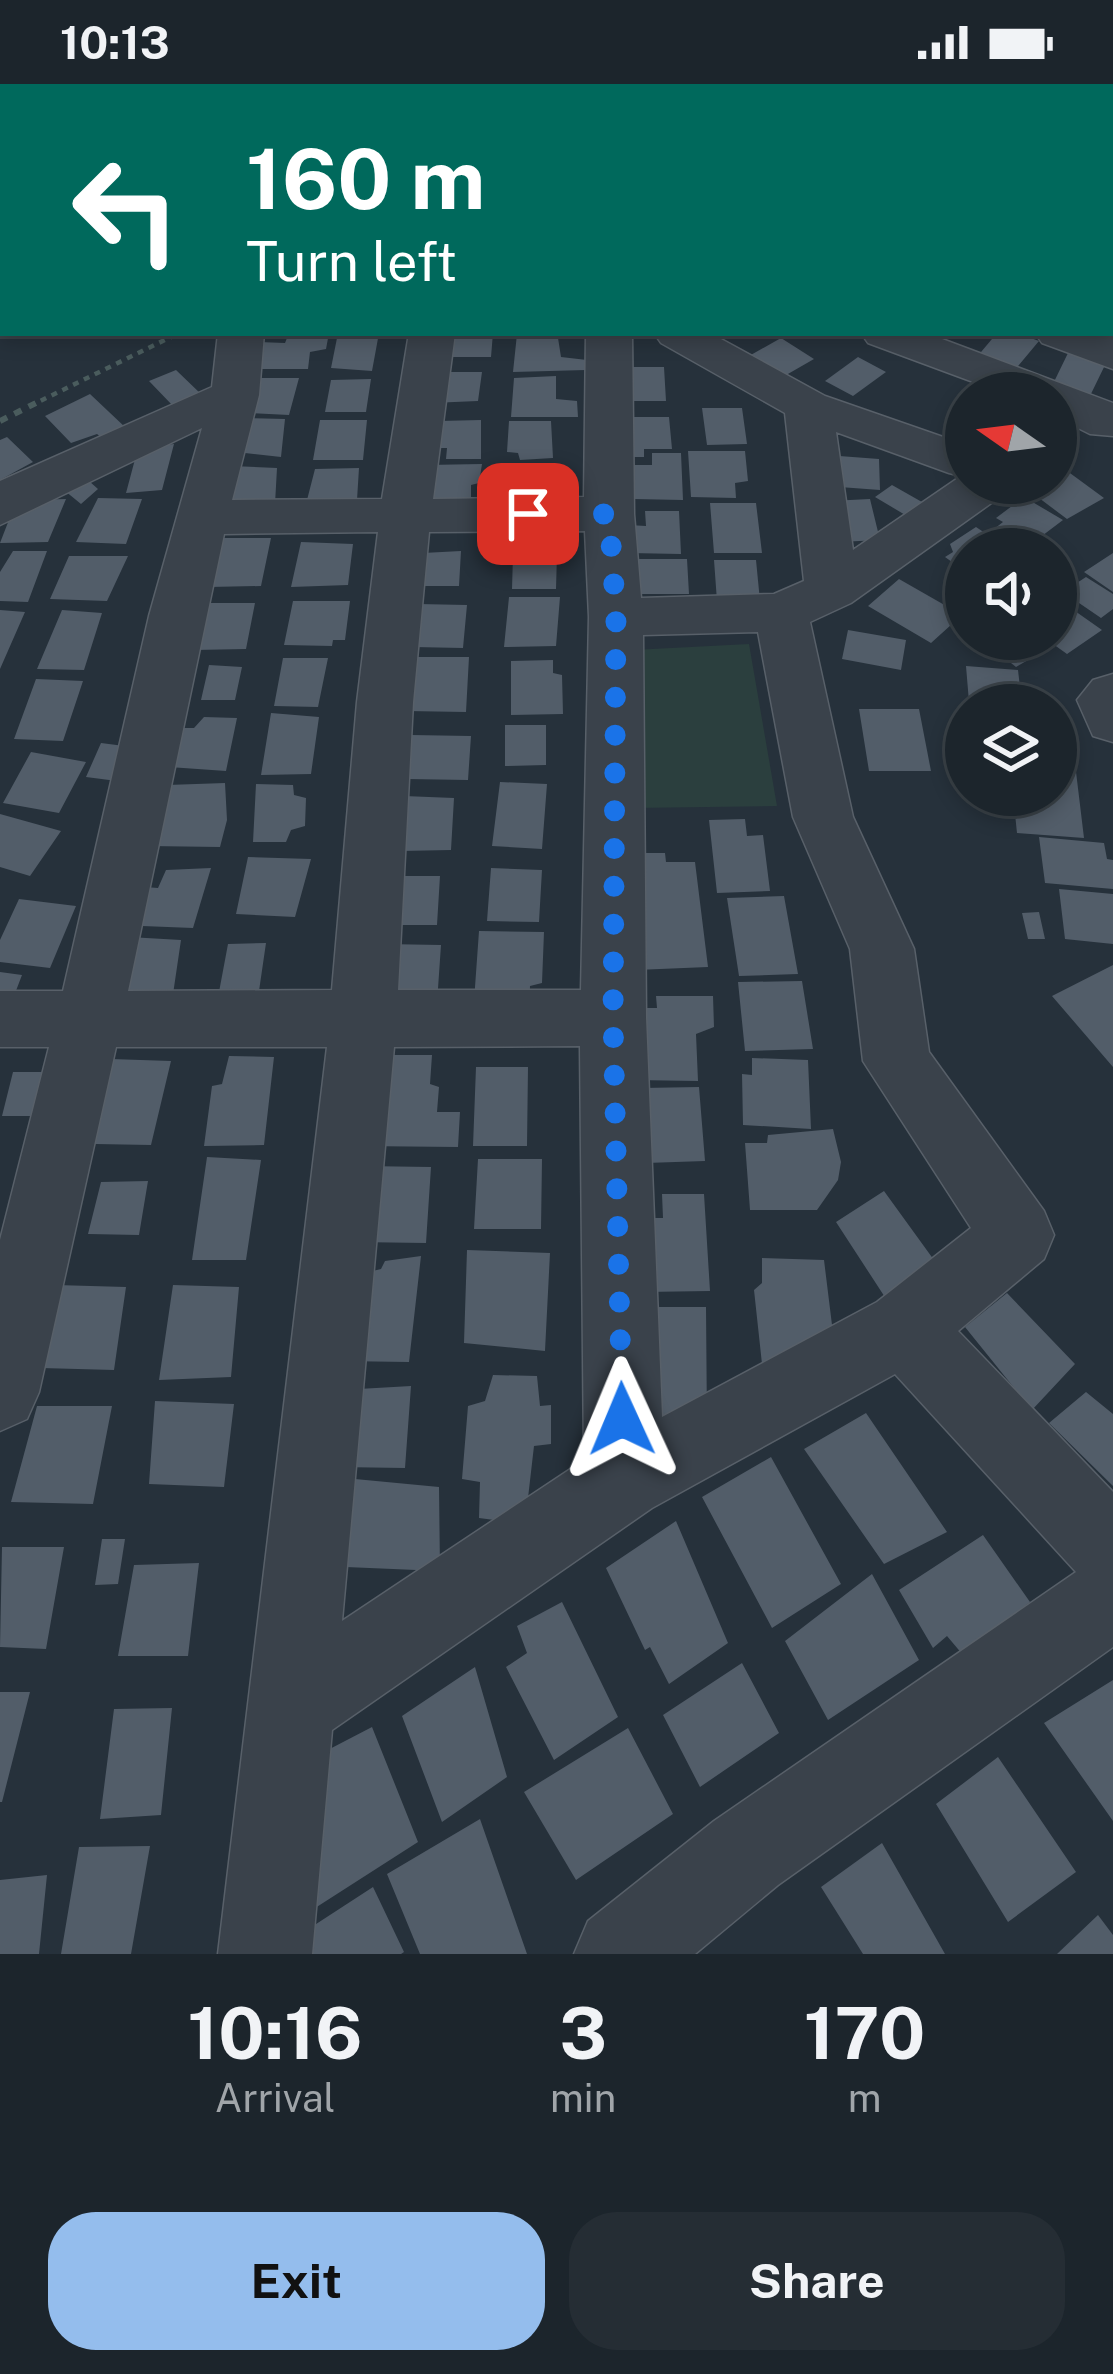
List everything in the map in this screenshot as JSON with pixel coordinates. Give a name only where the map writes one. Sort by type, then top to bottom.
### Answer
[{"type":"street","points":[[0,1391],[89,1020],[142,761],[235,395],[241,336]]},
{"type":"street","points":[[265,1954],[364,1019],[386,702],[405,515],[432,336]]},
{"type":"street","points":[[609,336],[609,514],[616,616],[613,1018],[624,1480]]},
{"type":"street","points":[[681,336],[808,406],[945,455]]},
{"type":"street","points":[[892,336],[990,372]]},
{"type":"street","points":[[1066,336],[1113,355]]},
{"type":"street","points":[[0,508],[4,499],[88,458],[235,395]]},
{"type":"street","points":[[293,1705],[624,1480],[904,1328],[1018,1235],[897,1061],[882,949],[823,817],[806,601],[808,406]]},
{"type":"street","points":[[1077,408],[1106,423],[1113,418]]},
{"type":"street","points":[[616,616],[806,601],[954,504]]},
{"type":"street","points":[[205,517],[609,514]]},
{"type":"street","points":[[1113,694],[1106,700],[1113,722]]},
{"type":"street","points":[[0,1019],[613,1018]]},
{"type":"street","points":[[904,1328],[1113,1551]]},
{"type":"street","points":[[621,1954],[746,1853],[1113,1597]]},
{"type":"path","points":[[0,422],[173,336]]},
{"type":"green space","points":[[749,644],[777,806],[632,808],[633,650]]},
{"type":"building","points":[[288,336],[328,336],[326,349],[310,352],[308,369],[253,369],[259,342],[285,343]]},
{"type":"building","points":[[337,336],[378,336],[372,371],[331,368]]},
{"type":"building","points":[[448,336],[493,336],[491,357],[445,357]]},
{"type":"building","points":[[517,336],[558,338],[561,357],[587,360],[586,370],[513,372]]},
{"type":"building","points":[[994,336],[1039,341],[1014,371],[976,358]]},
{"type":"building","points":[[781,338],[814,359],[774,382],[749,356]]},
{"type":"building","points":[[1068,353],[1106,363],[1089,398],[1077,395],[1077,372],[1059,372]]},
{"type":"building","points":[[858,357],[886,372],[853,396],[825,381]]},
{"type":"building","points":[[624,367],[664,367],[666,401],[624,401]]},
{"type":"building","points":[[176,370],[202,395],[174,407],[149,381]]},
{"type":"building","points":[[435,372],[482,372],[478,401],[431,403]]},
{"type":"building","points":[[556,376],[556,399],[577,401],[578,417],[511,417],[514,378]]},
{"type":"building","points":[[257,378],[299,378],[289,415],[249,413]]},
{"type":"building","points":[[371,379],[366,412],[325,412],[331,380]]},
{"type":"building","points":[[90,394],[126,428],[71,443],[45,416]]},
{"type":"building","points":[[702,408],[742,408],[747,444],[707,445]]},
{"type":"building","points":[[617,417],[669,417],[672,449],[644,449],[644,457],[627,457]]},
{"type":"building","points":[[245,418],[285,419],[281,457],[236,452]]},
{"type":"building","points":[[320,420],[367,420],[363,460],[313,460]]},
{"type":"building","points":[[481,420],[481,459],[446,459],[447,448],[438,448],[439,421]]},
{"type":"building","points":[[509,421],[551,421],[553,458],[520,460],[518,453],[507,452]]},
{"type":"building","points":[[7,437],[33,462],[0,480],[0,440]]},
{"type":"building","points":[[174,444],[162,490],[126,493],[138,448]]},
{"type":"building","points":[[688,451],[745,451],[748,481],[735,483],[736,498],[691,497]]},
{"type":"building","points":[[652,453],[681,453],[683,500],[633,499],[632,465],[652,465]]},
{"type":"building","points":[[826,455],[879,459],[880,490],[826,486]]},
{"type":"building","points":[[482,464],[479,483],[471,485],[471,508],[422,506],[426,465]]},
{"type":"building","points":[[232,466],[277,468],[275,504],[222,503]]},
{"type":"building","points":[[508,467],[554,467],[552,513],[505,512]]},
{"type":"building","points":[[359,468],[357,500],[307,500],[315,469]]},
{"type":"building","points":[[81,474],[98,489],[81,504],[59,486]]},
{"type":"building","points":[[1077,478],[1104,498],[1067,519],[1047,504],[1077,504]]},
{"type":"building","points":[[892,485],[929,506],[912,519],[875,497]]},
{"type":"building","points":[[98,498],[142,499],[126,544],[76,542]]},
{"type":"building","points":[[66,499],[48,542],[0,543],[12,512],[29,500]]},
{"type":"building","points":[[870,499],[880,540],[839,542],[830,501]]},
{"type":"building","points":[[710,503],[756,503],[762,553],[714,553]]},
{"type":"building","points":[[1015,504],[1036,504],[1063,520],[1052,528],[995,528],[1003,522],[996,518]]},
{"type":"building","points":[[645,511],[679,511],[681,554],[629,553],[628,525],[646,526]]},
{"type":"building","points":[[223,538],[271,538],[261,586],[209,587]]},
{"type":"building","points":[[301,542],[353,544],[348,585],[291,587]]},
{"type":"building","points":[[13,551],[47,551],[28,602],[0,601],[0,572]]},
{"type":"building","points":[[461,551],[459,586],[421,586],[423,553]]},
{"type":"building","points":[[1113,553],[1113,592],[1084,572]]},
{"type":"building","points":[[513,554],[557,554],[556,589],[512,589]]},
{"type":"building","points":[[69,556],[128,556],[107,601],[50,599]]},
{"type":"building","points":[[637,559],[687,559],[689,594],[638,594]]},
{"type":"building","points":[[714,560],[756,560],[760,601],[717,601]]},
{"type":"building","points":[[1086,577],[1113,594],[1113,609],[1101,618],[1077,602],[1077,583]]},
{"type":"building","points":[[899,579],[945,605],[945,630],[931,643],[868,606]]},
{"type":"building","points":[[509,597],[560,597],[556,646],[504,647]]},
{"type":"building","points":[[293,601],[350,601],[345,640],[333,640],[332,646],[284,645]]},
{"type":"building","points":[[205,603],[255,603],[246,649],[194,650]]},
{"type":"building","points":[[418,604],[467,605],[463,648],[413,647]]},
{"type":"building","points":[[0,610],[25,612],[0,669]]},
{"type":"building","points":[[62,610],[102,613],[84,670],[37,669]]},
{"type":"building","points":[[1077,612],[1102,630],[1077,647]]},
{"type":"building","points":[[848,630],[906,640],[901,670],[842,659]]},
{"type":"building","points":[[411,657],[469,657],[466,712],[406,711]]},
{"type":"building","points":[[283,658],[328,658],[318,707],[274,706]]},
{"type":"building","points":[[553,660],[553,673],[562,675],[563,714],[511,715],[511,661]]},
{"type":"building","points":[[209,665],[242,667],[235,700],[201,700]]},
{"type":"building","points":[[966,666],[1018,670],[1020,684],[968,684]]},
{"type":"building","points":[[36,679],[83,681],[63,741],[14,739]]},
{"type":"building","points":[[859,709],[919,709],[931,771],[869,771]]},
{"type":"building","points":[[271,713],[319,717],[311,774],[261,775]]},
{"type":"building","points":[[204,717],[237,718],[226,771],[169,767],[178,728],[194,728]]},
{"type":"building","points":[[505,725],[546,725],[546,765],[505,766]]},
{"type":"building","points":[[411,735],[471,736],[468,780],[407,779]]},
{"type":"building","points":[[101,743],[132,747],[117,781],[86,777]]},
{"type":"building","points":[[31,752],[86,762],[59,813],[3,803]]},
{"type":"building","points":[[1077,780],[1084,838],[1017,833],[1015,816],[1077,816]]},
{"type":"building","points":[[500,782],[547,784],[542,849],[492,846]]},
{"type":"building","points":[[225,783],[227,820],[220,847],[148,846],[167,785]]},
{"type":"building","points":[[256,784],[293,785],[294,795],[306,798],[305,826],[291,830],[286,842],[253,842]]},
{"type":"building","points":[[404,796],[454,798],[451,850],[400,851]]},
{"type":"building","points":[[0,814],[61,831],[30,876],[0,867]]},
{"type":"building","points":[[745,819],[747,836],[763,835],[770,891],[717,893],[709,820]]},
{"type":"building","points":[[1039,837],[1104,843],[1107,859],[1113,860],[1113,889],[1045,883]]},
{"type":"building","points":[[634,853],[665,853],[666,862],[695,862],[708,967],[636,970]]},
{"type":"building","points":[[248,857],[311,859],[295,917],[236,914]]},
{"type":"building","points":[[211,868],[193,928],[142,926],[145,887],[158,888],[166,870]]},
{"type":"building","points":[[491,868],[542,870],[539,922],[487,921]]},
{"type":"building","points":[[395,876],[440,876],[437,925],[391,925]]},
{"type":"building","points":[[1059,889],[1113,894],[1113,944],[1065,939]]},
{"type":"building","points":[[784,896],[798,974],[739,976],[727,898]]},
{"type":"building","points":[[19,899],[76,906],[50,968],[0,962],[0,940]]},
{"type":"building","points":[[1039,912],[1045,939],[1028,939],[1022,913]]},
{"type":"building","points":[[479,931],[544,932],[542,983],[530,986],[529,1016],[473,1015]]},
{"type":"building","points":[[129,937],[181,940],[172,1001],[112,997]]},
{"type":"building","points":[[266,943],[259,991],[219,992],[228,944]]},
{"type":"building","points":[[384,944],[441,945],[437,1003],[379,1003]]},
{"type":"building","points":[[1113,965],[1113,1067],[1052,996]]},
{"type":"building","points":[[0,972],[22,975],[9,1009],[0,1008]]},
{"type":"building","points":[[802,981],[813,1049],[745,1051],[738,982]]},
{"type":"building","points":[[656,996],[713,996],[714,1027],[696,1034],[698,1081],[634,1080],[633,1008],[657,1008]]},
{"type":"building","points":[[366,1055],[432,1055],[430,1084],[439,1087],[437,1112],[460,1112],[458,1147],[359,1146]]},
{"type":"building","points":[[229,1056],[274,1057],[264,1145],[204,1146],[212,1086],[222,1084]]},
{"type":"building","points":[[752,1058],[808,1060],[811,1129],[743,1125],[742,1074],[752,1075]]},
{"type":"building","points":[[111,1059],[171,1061],[151,1145],[95,1144]]},
{"type":"building","points":[[476,1067],[528,1067],[527,1146],[473,1146]]},
{"type":"building","points":[[13,1072],[42,1072],[31,1116],[2,1116]]},
{"type":"building","points":[[699,1087],[705,1161],[646,1163],[642,1088]]},
{"type":"building","points":[[833,1129],[841,1162],[838,1180],[817,1210],[750,1210],[745,1143],[767,1143],[768,1135]]},
{"type":"building","points":[[207,1157],[261,1160],[246,1260],[192,1260]]},
{"type":"building","points":[[478,1159],[542,1159],[541,1229],[474,1229]]},
{"type":"building","points":[[363,1166],[431,1167],[426,1243],[355,1242]]},
{"type":"building","points":[[148,1181],[139,1235],[88,1234],[101,1182]]},
{"type":"building","points":[[884,1191],[947,1278],[892,1308],[836,1222]]},
{"type":"building","points":[[662,1194],[704,1194],[710,1291],[644,1292],[642,1218],[663,1218]]},
{"type":"building","points":[[467,1250],[550,1253],[545,1351],[464,1343]]},
{"type":"building","points":[[421,1256],[409,1362],[340,1361],[356,1275],[381,1269],[385,1261]]},
{"type":"building","points":[[762,1258],[824,1260],[833,1333],[762,1364],[754,1290],[762,1283]]},
{"type":"building","points":[[56,1285],[126,1287],[114,1370],[41,1368]]},
{"type":"building","points":[[173,1285],[239,1287],[231,1377],[159,1380]]},
{"type":"building","points":[[1007,1293],[1075,1364],[1032,1410],[965,1327]]},
{"type":"building","points":[[646,1307],[706,1307],[707,1426],[648,1428]]},
{"type":"building","points":[[493,1375],[537,1376],[540,1406],[551,1405],[551,1444],[534,1446],[525,1524],[479,1518],[480,1482],[462,1479],[468,1406],[485,1401]]},
{"type":"building","points":[[411,1386],[405,1468],[338,1467],[341,1390]]},
{"type":"building","points":[[1086,1392],[1113,1414],[1113,1486],[1049,1423]]},
{"type":"building","points":[[155,1401],[234,1404],[224,1487],[149,1484]]},
{"type":"building","points":[[37,1406],[112,1406],[93,1504],[11,1502]]},
{"type":"building","points":[[866,1413],[947,1532],[884,1564],[804,1449]]},
{"type":"building","points":[[771,1457],[841,1584],[772,1628],[702,1497]]},
{"type":"building","points":[[334,1477],[439,1487],[440,1571],[322,1566]]},
{"type":"building","points":[[676,1521],[728,1643],[669,1684],[650,1647],[645,1650],[606,1568]]},
{"type":"building","points":[[983,1535],[1030,1602],[963,1655],[947,1636],[933,1648],[899,1590]]},
{"type":"building","points":[[102,1539],[125,1539],[118,1584],[95,1585]]},
{"type":"building","points":[[2,1547],[64,1547],[46,1649],[0,1647]]},
{"type":"building","points":[[199,1563],[188,1656],[118,1656],[134,1565]]},
{"type":"building","points":[[872,1574],[919,1660],[828,1720],[785,1641]]},
{"type":"building","points":[[562,1602],[618,1717],[554,1760],[506,1667],[527,1653],[517,1626]]},
{"type":"building","points":[[742,1663],[779,1733],[700,1787],[663,1715]]},
{"type":"building","points":[[475,1667],[507,1777],[442,1822],[402,1716]]},
{"type":"building","points":[[1113,1680],[1113,1821],[1044,1723]]},
{"type":"building","points":[[0,1692],[30,1692],[2,1802],[0,1802]]},
{"type":"building","points":[[172,1708],[161,1815],[100,1819],[114,1709]]},
{"type":"building","points":[[372,1727],[418,1842],[312,1910],[295,1767]]},
{"type":"building","points":[[628,1728],[673,1814],[576,1880],[524,1792]]},
{"type":"building","points":[[998,1757],[1076,1872],[1008,1922],[936,1804]]},
{"type":"building","points":[[480,1819],[527,1954],[420,1954],[387,1874]]},
{"type":"building","points":[[882,1843],[945,1954],[863,1954],[821,1887]]},
{"type":"building","points":[[150,1846],[131,1954],[61,1954],[79,1847]]},
{"type":"building","points":[[47,1875],[39,1954],[0,1954],[0,1880]]},
{"type":"building","points":[[373,1887],[401,1954],[270,1954]]},
{"type":"building","points":[[1098,1915],[1113,1935],[1113,1954],[1057,1954]]},
{"type":"route","points":[[528,514],[609,514],[616,616],[613,1018],[622,1419]]}]
